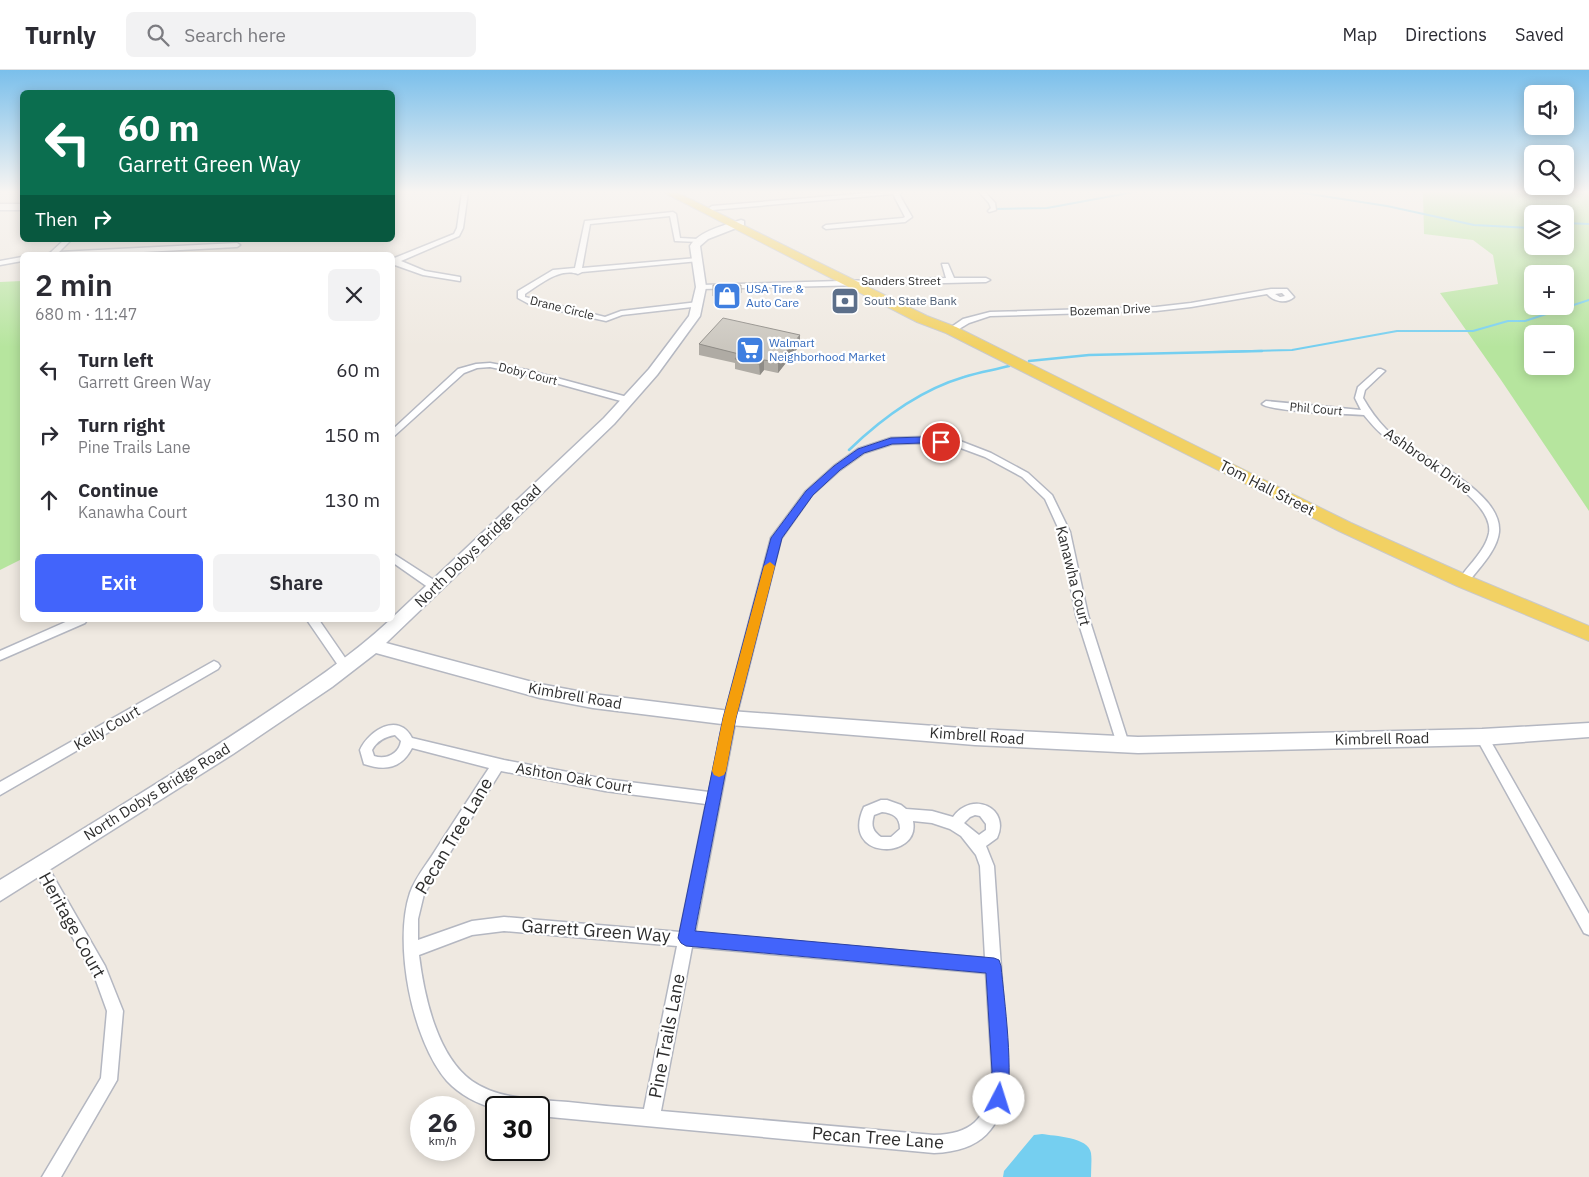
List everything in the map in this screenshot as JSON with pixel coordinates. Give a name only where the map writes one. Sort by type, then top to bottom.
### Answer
[{"type":"main road","name":"Tom Hall Street","points":[[777,244],[855,282],[922,319],[951,330],[1345,527],[1463,581],[1589,634]]},
{"type":"street","points":[[54,252],[64,244]]},
{"type":"street","points":[[179,248],[182,244]]},
{"type":"street","points":[[395,261],[436,244]]},
{"type":"street","points":[[583,244],[578,272],[697,260]]},
{"type":"street","name":"North Dobys Bridge Road","points":[[0,890],[227,749],[346,668],[436,588],[609,421],[677,342],[694,316],[698,304],[701,287],[695,246],[697,244]]},
{"type":"street","points":[[106,252],[237,245]]},
{"type":"street","points":[[0,263],[20,259]]},
{"type":"street","points":[[395,261],[424,273],[457,279]]},
{"type":"street","name":"Sanders Street","points":[[945,266],[951,281]]},
{"type":"street","name":"Drane Circle","points":[[578,272],[550,274],[521,293],[522,298],[606,319],[621,312],[698,304]]},
{"type":"street","name":"Sanders Street","points":[[701,287],[986,280]]},
{"type":"street","name":"Bozeman Drive","points":[[951,330],[966,321],[990,314],[1156,309],[1271,291]]},
{"type":"street","name":"Doby Court","points":[[395,432],[461,371],[476,366],[490,365],[524,372],[628,400]]},
{"type":"street","name":"Ashbrook Drive","points":[[1381,371],[1361,389],[1359,398],[1367,414],[1384,432],[1477,495],[1493,519],[1493,541],[1463,581]]},
{"type":"street","name":"Phil Court","points":[[1266,404],[1367,414]]},
{"type":"street","name":"Kanawha Court","points":[[730,718],[776,538],[809,493],[837,468],[861,451],[891,441],[923,440],[960,444],[988,455],[1025,475],[1049,497],[1065,532],[1082,615],[1124,744]]},
{"type":"street","points":[[395,558],[436,588]]},
{"type":"street","points":[[0,656],[76,622]]},
{"type":"street","points":[[314,622],[346,668]]},
{"type":"street","name":"Kimbrell Road","points":[[373,646],[540,690],[603,702],[730,718],[975,737],[1124,744],[1482,737],[1589,730]]},
{"type":"street","name":"Kelly Court","points":[[0,789],[214,666]]},
{"type":"street","name":"Pine Trails Lane","points":[[651,1118],[730,718]]},
{"type":"street","points":[[1482,737],[1589,928]]},
{"type":"street","name":"Ashton Oak Court","points":[[408,742],[498,764],[605,785],[714,799]]},
{"type":"street","name":"Pecan Tree Lane","points":[[485,1096],[465,1086],[451,1073],[440,1057],[430,1033],[416,986],[410,929],[412,908],[418,891],[498,764]]},
{"type":"street","points":[[955,825],[965,812],[975,809],[986,812],[990,816],[994,829],[988,837],[977,844]]},
{"type":"street","name":"Pecan Tree Lane","points":[[550,1109],[934,1144],[959,1143],[970,1138],[986,1124],[993,1113],[999,1099],[1001,1071],[987,866],[977,844],[955,825],[941,818],[928,815],[904,815]]},
{"type":"street","name":"Heritage Court","points":[[38,865],[100,971],[115,1011],[109,1080],[51,1177]]},
{"type":"street","name":"Garrett Green Way","points":[[411,950],[472,928],[496,924],[686,938],[994,966]]},
{"type":"green space","points":[[1478,244],[1524,244],[1524,255],[1574,255],[1574,244],[1589,244],[1589,511],[1440,293],[1498,284],[1493,255]]},
{"type":"green space","points":[[20,281],[20,560],[0,570],[0,282]]},
{"type":"water","points":[[1042,1134],[1078,1140],[1089,1148],[1091,1153],[1091,1177],[1003,1177],[1004,1171],[1034,1135]]},
{"type":"building","points":[[713,285],[741,285],[741,293],[722,293],[722,295],[713,296]]},
{"type":"building","points":[[848,290],[858,295],[843,303],[833,297]]},
{"type":"building","name":"Walmart Neighborhood Market","points":[[723,318],[800,335],[778,362],[764,360],[759,364],[735,359],[739,354],[699,344]]},
{"type":"waterway","points":[[1212,352],[1292,350],[1397,331],[1473,331],[1508,321],[1525,321],[1589,300]]},
{"type":"waterway","points":[[1029,361],[1089,355],[1262,351]]},
{"type":"waterway","points":[[849,450],[888,416],[932,389],[970,375],[1009,366]]},
{"type":"slow traffic","points":[[719,771],[730,718],[770,566]]},
{"type":"place","name":"USA Tire & Auto Care","points":[[727,296]]},
{"type":"place","name":"South State Bank","points":[[845,301]]},
{"type":"place","name":"Walmart Neighborhood Market","points":[[750,350]]},
{"type":"route","points":[[941,442],[923,440],[891,441],[861,451],[837,468],[809,493],[776,538],[730,718],[686,938],[994,966],[1001,1071],[999,1099]]}]
